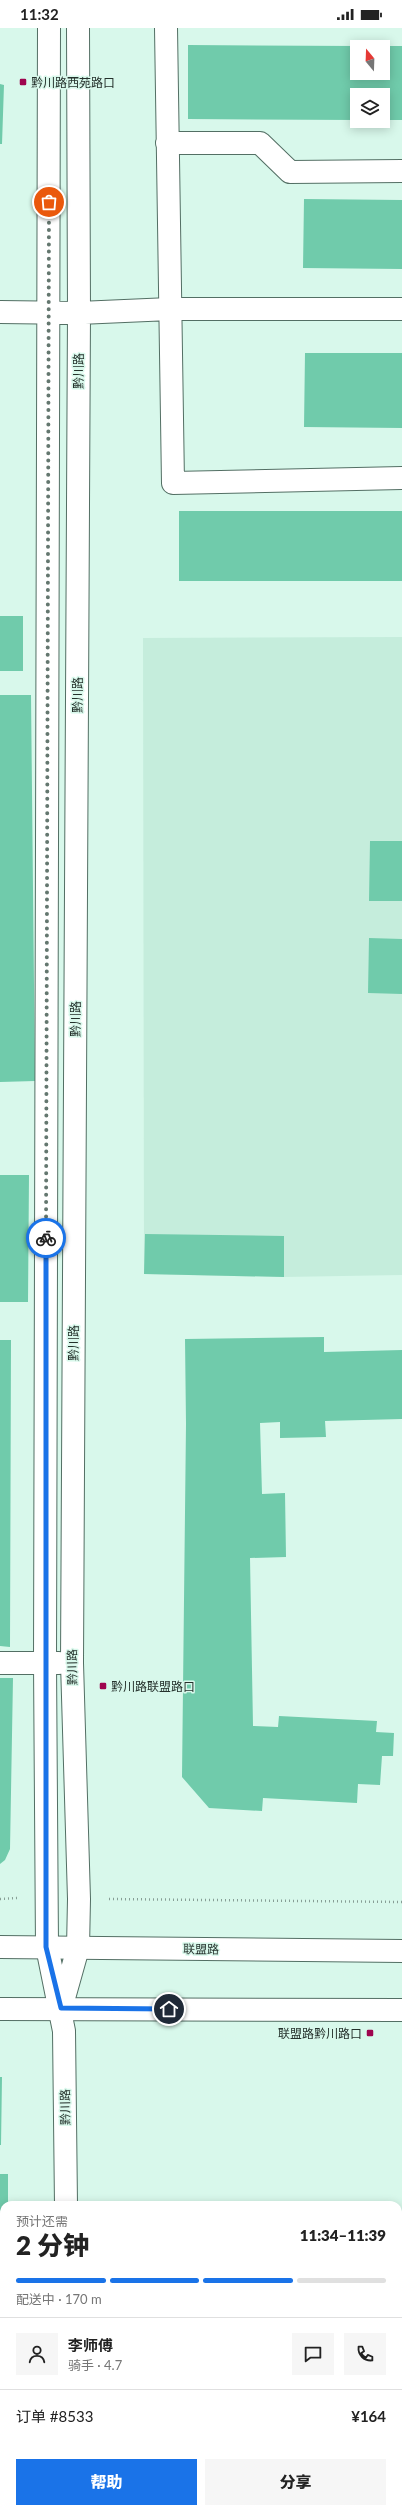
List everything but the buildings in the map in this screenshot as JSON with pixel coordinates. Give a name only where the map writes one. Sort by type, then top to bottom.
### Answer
[{"type":"street","name":"黔川路","points":[[49,28],[45,1663],[46,1947],[61,2008],[64,2031],[66,2201]]},
{"type":"street","name":"黔川路","points":[[61,2008],[78,1948],[79,1899],[72,1663],[79,313],[78,28]]},
{"type":"street","points":[[166,28],[173,483],[402,478]]},
{"type":"street","points":[[167,143],[260,143],[290,172],[402,171]]},
{"type":"street","points":[[0,312],[79,313],[170,309],[402,309]]},
{"type":"street","points":[[0,1663],[72,1663]]},
{"type":"street","name":"联盟路","points":[[0,1947],[402,1951]]},
{"type":"street","points":[[0,2009],[402,2010]]},
{"type":"path","points":[[0,1898],[47,1898]]},
{"type":"path","points":[[79,1899],[402,1902]]},
{"type":"shaded area","points":[[402,637],[402,1275],[284,1277],[144,1274],[143,638]]},
{"type":"way so far","points":[[46,1238],[49,202]]},
{"type":"place","name":"黔川路西苑路口","points":[[23,82]]},
{"type":"place","name":"黔川路联盟路口","points":[[103,1686]]},
{"type":"place","name":"联盟路黔川路口","points":[[370,2033]]},
{"type":"route","points":[[46,1238],[46,1947],[61,2008],[169,2009]]}]
